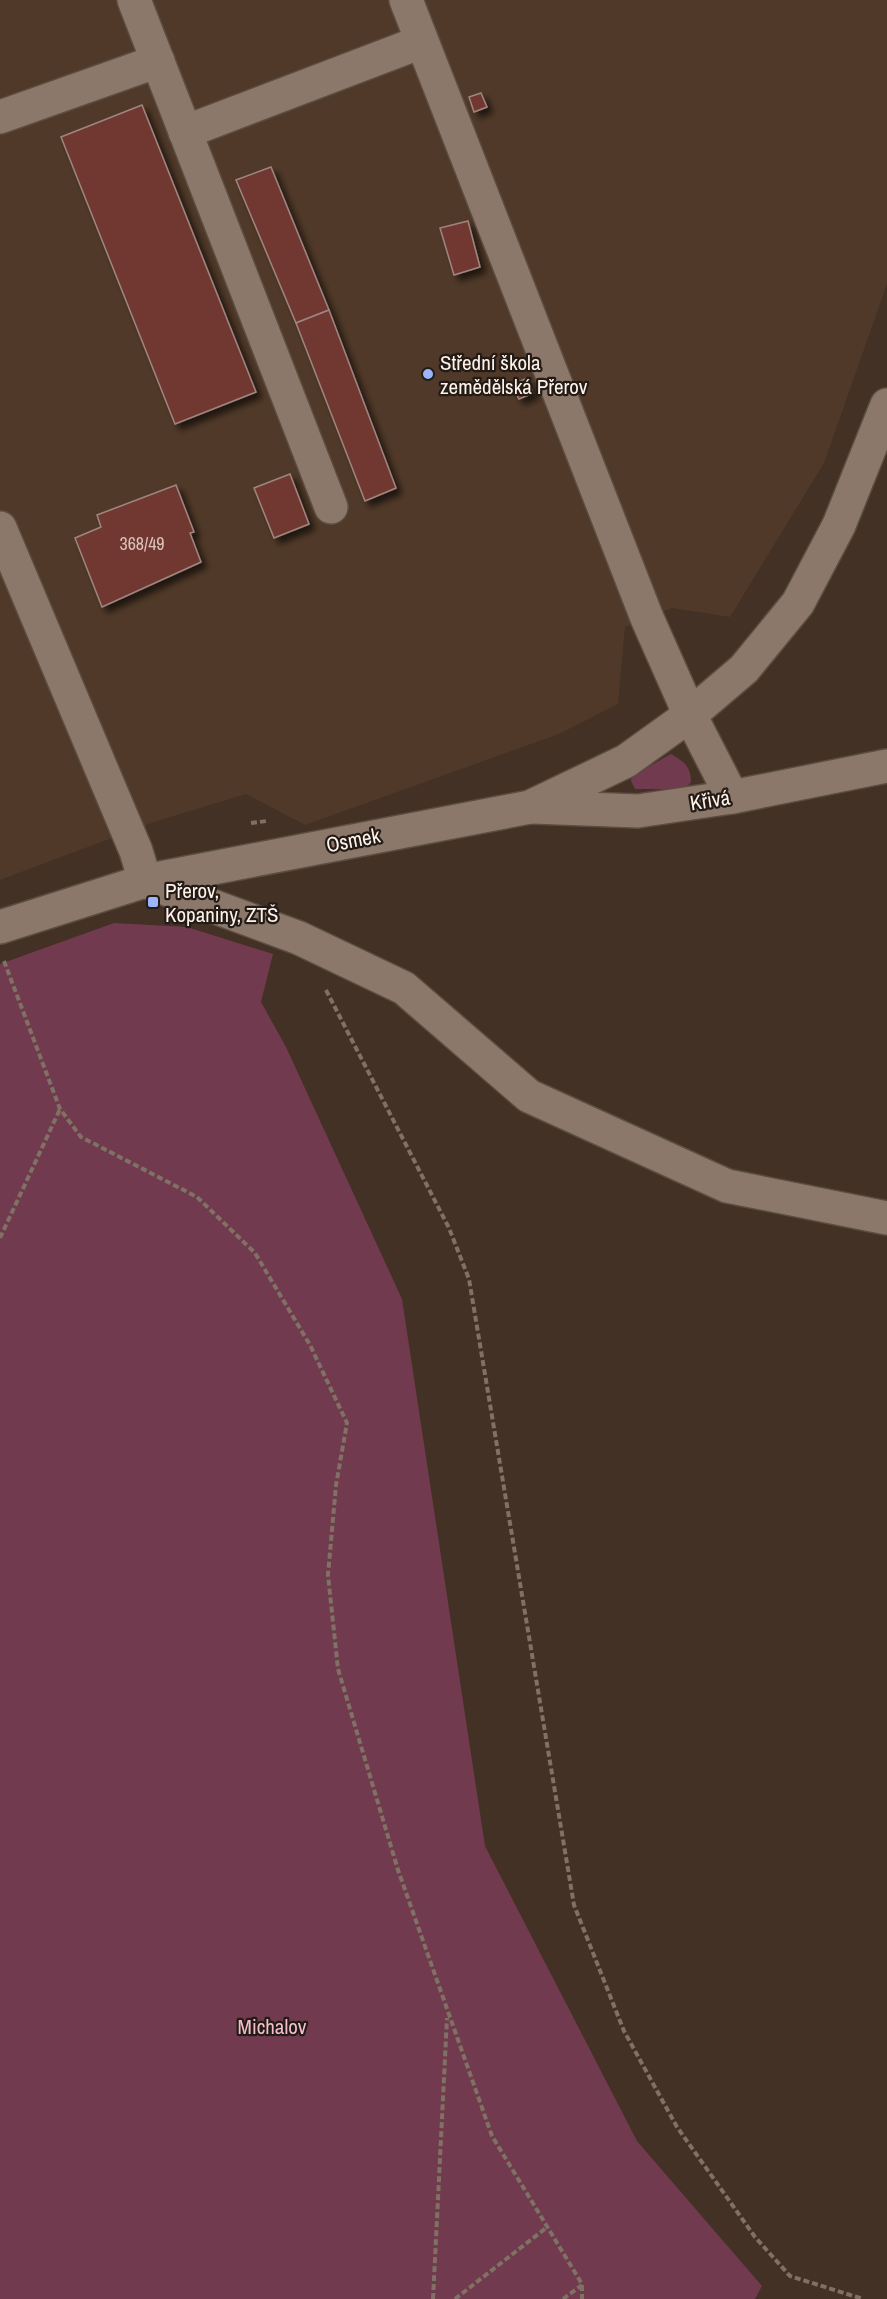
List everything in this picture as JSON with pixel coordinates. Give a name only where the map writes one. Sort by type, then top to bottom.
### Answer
[{"type":"street","points":[[134,0],[331,507]]},
{"type":"street","points":[[406,0],[647,618],[690,716],[732,797]]},
{"type":"street","points":[[185,132],[421,42]]},
{"type":"street","points":[[0,117],[158,61]]},
{"type":"street","name":"Osmek","points":[[1,942],[145,881],[530,807],[626,761],[690,716],[744,669],[798,603],[839,525],[887,405]]},
{"type":"street","points":[[0,528],[136,851],[145,881],[299,938],[404,988],[529,1095],[727,1186],[887,1218]]},
{"type":"street","name":"Křivá","points":[[530,807],[638,812],[732,797],[887,766]]},
{"type":"path","points":[[299,938],[449,1228],[470,1279],[574,1905],[624,2031],[677,2127],[756,2237],[790,2276],[863,2299]]},
{"type":"path","points":[[1,942],[60,1110],[81,1137],[197,1197],[255,1253],[310,1345],[347,1423],[336,1485],[328,1575],[338,1669],[395,1859],[447,2014],[492,2136],[582,2284],[582,2299]]},
{"type":"path","points":[[0,1238],[60,1110]]},
{"type":"path","points":[[433,2299],[447,2014]]},
{"type":"path","points":[[455,2299],[546,2228]]},
{"type":"path","points":[[563,2299],[582,2284]]},
{"type":"shaded area","name":"Střední škola zemědělská Přerov","points":[[0,0],[887,0],[887,284],[824,463],[730,617],[672,608],[625,627],[618,704],[559,734],[305,825],[246,794],[157,821],[0,880]]},
{"type":"green space","points":[[671,754],[683,762],[690,772],[691,782],[685,789],[635,789],[631,781],[632,776]]},
{"type":"green space","name":"Michalov","points":[[114,923],[187,927],[273,954],[261,1002],[286,1047],[402,1299],[485,1846],[637,2141],[762,2286],[755,2299],[0,2299],[0,964]]},
{"type":"building","points":[[481,93],[487,107],[474,112],[469,97]]},
{"type":"building","points":[[142,105],[256,392],[175,424],[61,137]]},
{"type":"building","points":[[271,167],[329,310],[296,323],[236,180]]},
{"type":"building","points":[[468,221],[480,267],[454,275],[440,228]]},
{"type":"building","points":[[329,310],[396,488],[365,501],[296,323]]},
{"type":"building","points":[[527,378],[533,393],[519,399],[512,385]]},
{"type":"building","points":[[290,474],[309,524],[274,538],[254,488]]},
{"type":"building","points":[[176,485],[194,532],[190,533],[201,562],[102,607],[75,538],[101,527],[97,515]]},
{"type":"place","name":"Střední škola zemědělská Přerov","points":[[428,374]]},
{"type":"place","name":"Přerov, Kopaniny, ZTŠ","points":[[153,902]]}]
